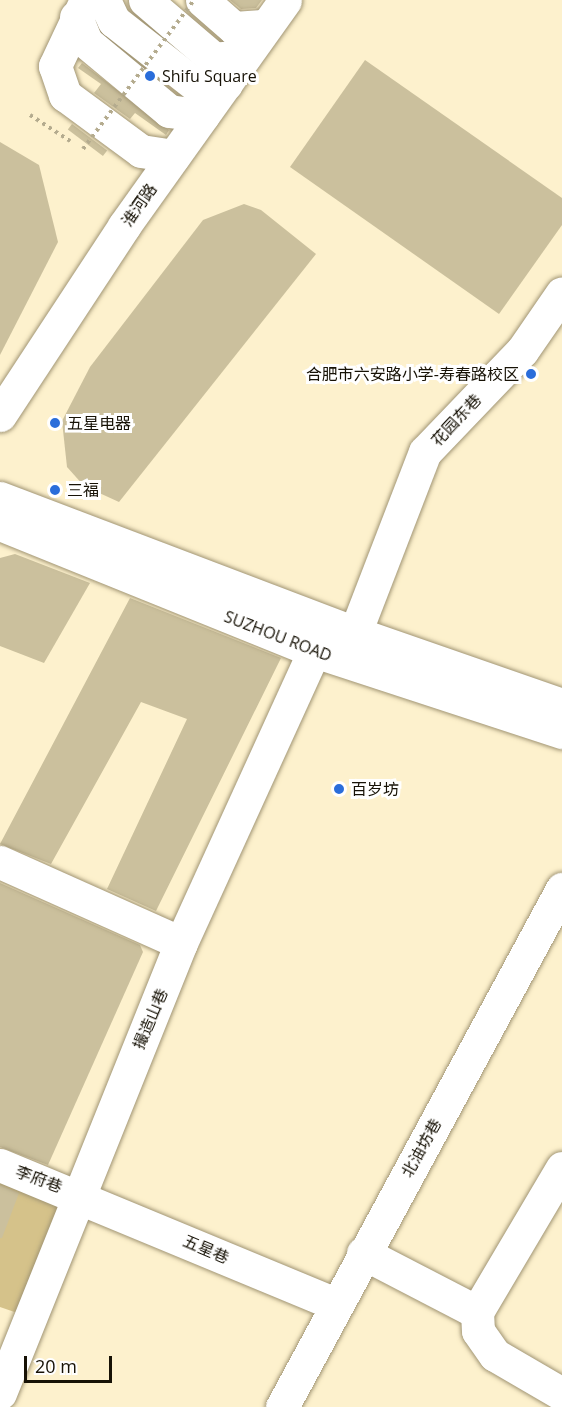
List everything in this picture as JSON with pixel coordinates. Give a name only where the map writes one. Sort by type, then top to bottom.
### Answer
[{"type":"street","points":[[104,0],[114,21],[197,86],[226,84]]},
{"type":"street","points":[[145,0],[214,59],[245,56]]},
{"type":"street","points":[[202,0],[234,28],[266,26]]},
{"type":"street","name":"淮河路","points":[[0,415],[174,156],[285,0]]},
{"type":"street","points":[[81,9],[86,42],[169,111],[203,116]]},
{"type":"street","points":[[81,9],[56,66],[65,95],[141,151],[174,156]]},
{"type":"street","name":"花园东巷","points":[[355,633],[425,452],[522,351],[562,293]]},
{"type":"street","name":"SUZHOU ROAD","points":[[0,498],[355,633],[562,705]]},
{"type":"street","name":"SUZHOU ROAD","points":[[0,524],[314,651],[562,732]]},
{"type":"street","name":"撮造山巷","points":[[0,1393],[78,1193],[182,943],[314,651]]},
{"type":"street","points":[[0,862],[182,943]]},
{"type":"street","name":"北油坊巷","points":[[282,1407],[335,1304],[562,890]]},
{"type":"street","name":"李府巷","points":[[0,1165],[78,1193]]},
{"type":"street","points":[[562,1168],[477,1312],[478,1331],[495,1355],[562,1394]]},
{"type":"street","name":"五星巷","points":[[78,1193],[335,1304]]},
{"type":"street","points":[[363,1253],[477,1312]]},
{"type":"path","points":[[83,149],[194,0]]},
{"type":"shaded area","points":[[0,1165],[78,1193],[29,1317],[0,1307]]},
{"type":"building","points":[[230,0],[262,0],[256,8],[241,9]]},
{"type":"building","points":[[365,60],[562,198],[562,225],[499,314],[290,167]]},
{"type":"building","points":[[82,63],[169,130],[166,135],[135,113],[130,119],[94,93],[101,84],[78,68]]},
{"type":"building","points":[[72,124],[107,150],[103,156],[68,130]]},
{"type":"building","points":[[0,142],[39,165],[58,242],[0,355]]},
{"type":"building","points":[[244,204],[261,210],[316,254],[119,502],[84,486],[67,467],[62,421],[90,367],[203,220]]},
{"type":"building","points":[[15,554],[90,583],[44,663],[0,646],[0,558]]},
{"type":"building","points":[[130,598],[281,658],[156,911],[107,889],[187,719],[141,702],[51,864],[0,844]]},
{"type":"building","points":[[0,883],[140,945],[143,952],[48,1165],[0,1147]]},
{"type":"building","points":[[0,1185],[19,1193],[2,1238],[0,1238]]},
{"type":"place","name":"Shifu Square","points":[[150,76]]},
{"type":"place","name":"合肥市六安路小学-寿春路校区","points":[[531,374]]},
{"type":"place","name":"五星电器","points":[[55,423]]},
{"type":"place","name":"三福","points":[[55,490]]},
{"type":"place","name":"百岁坊","points":[[339,789]]}]
